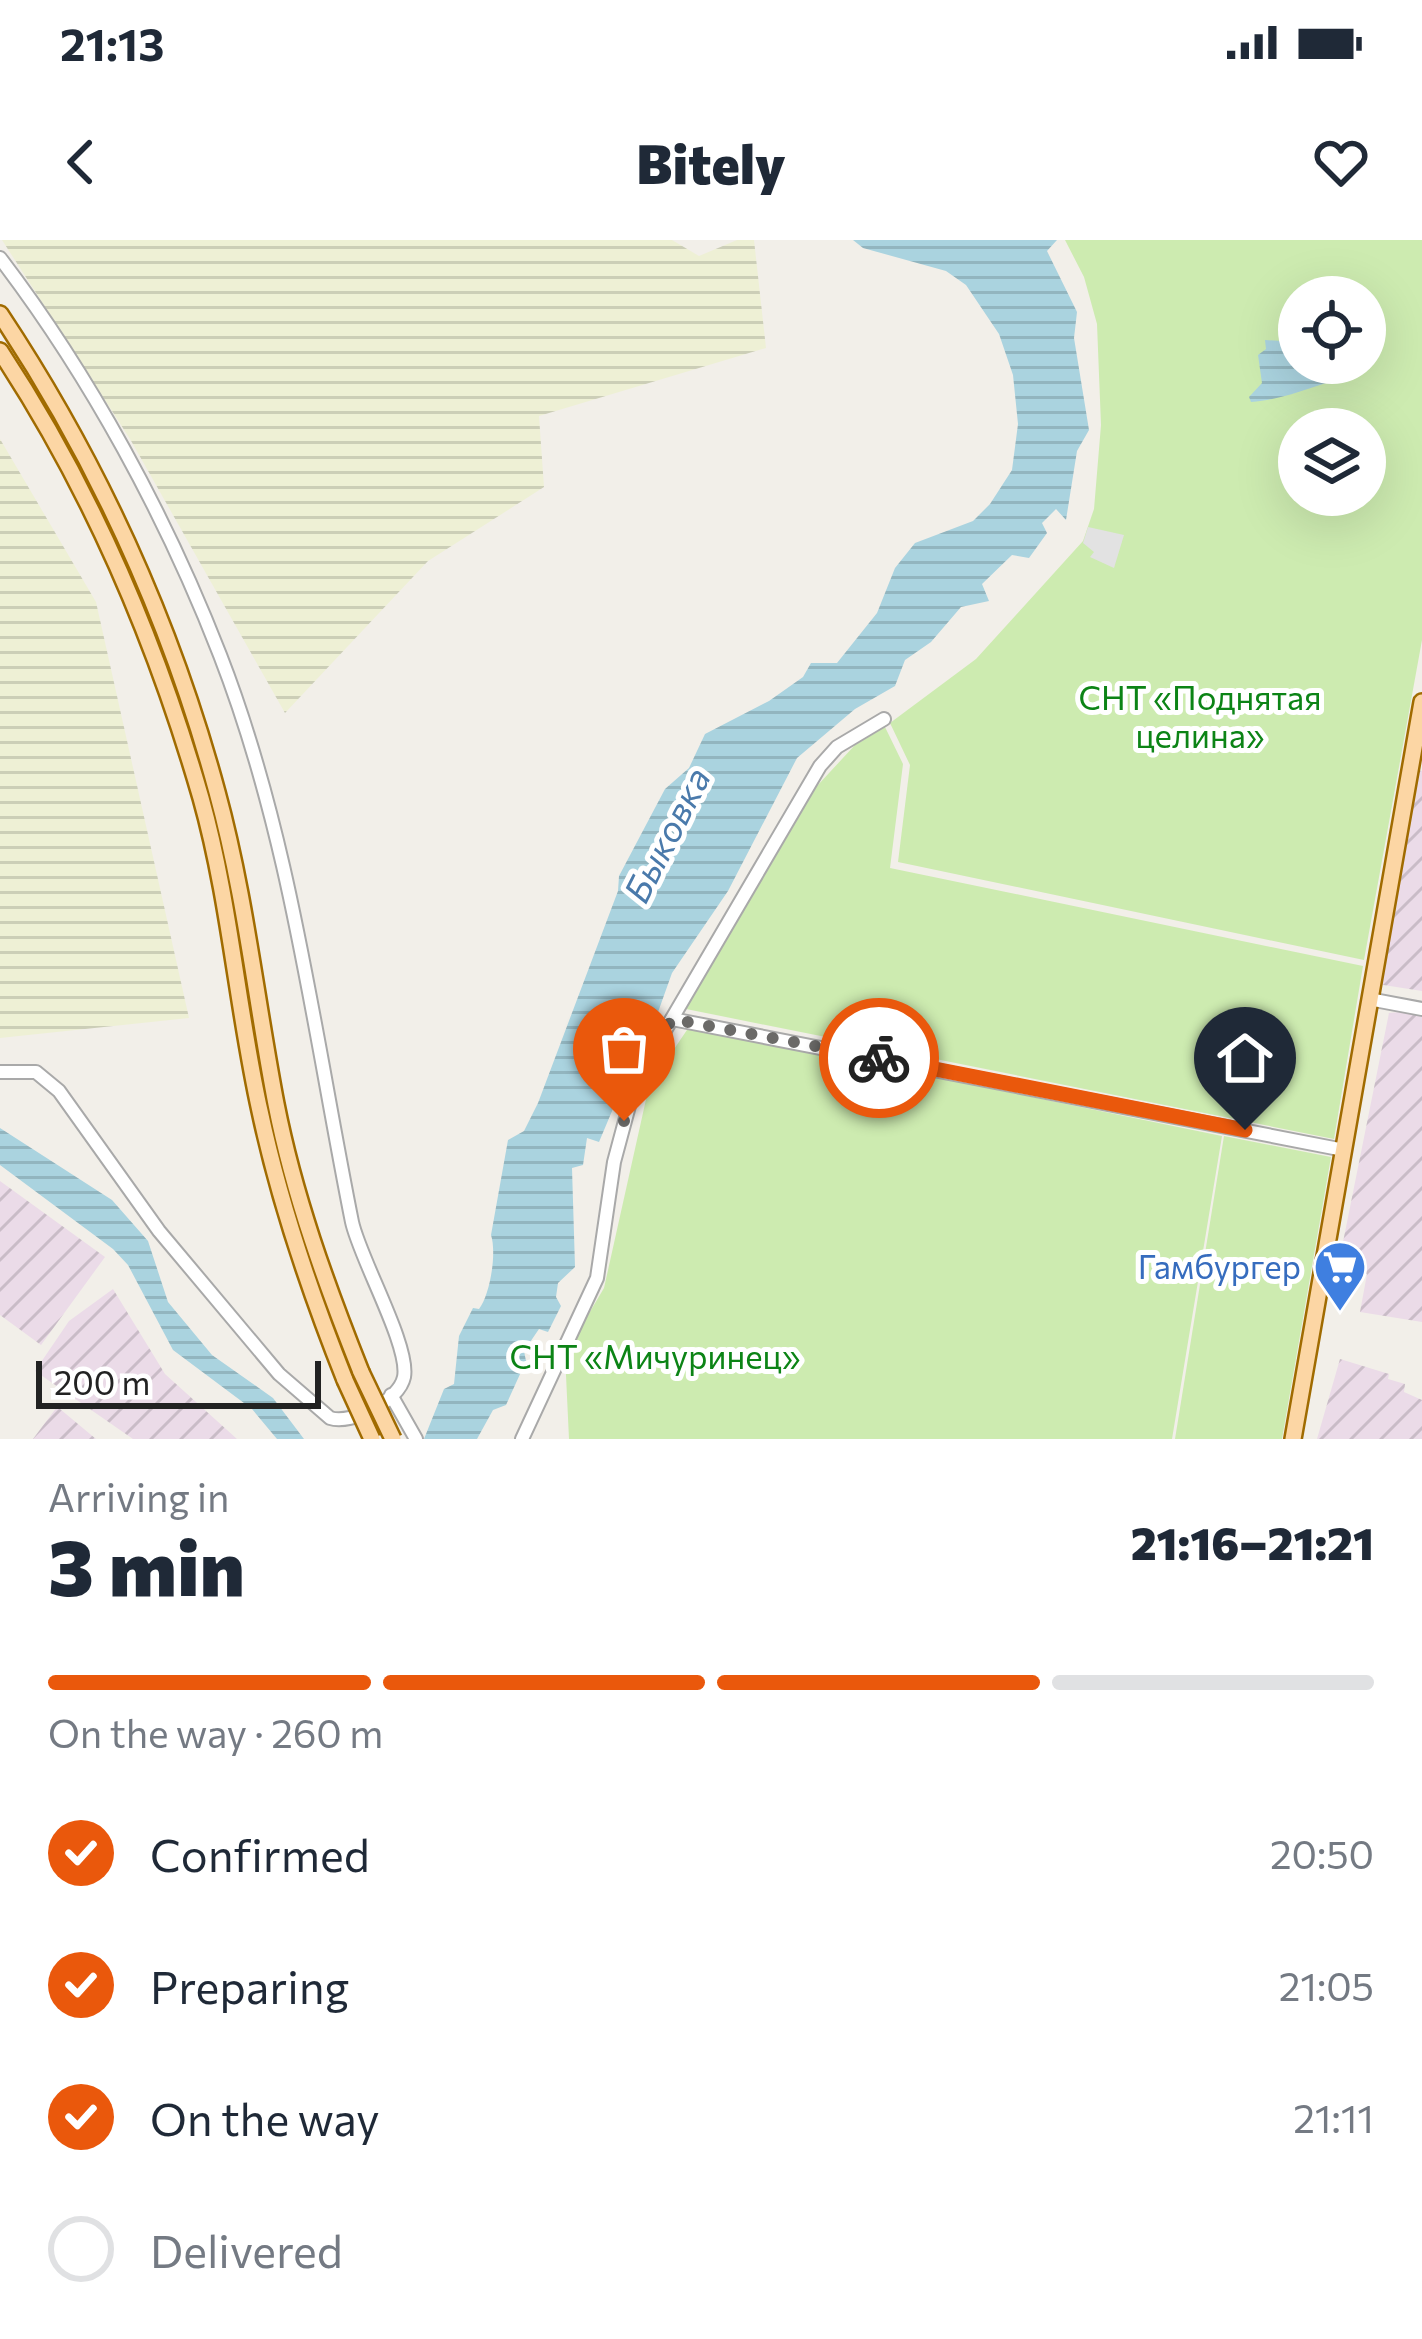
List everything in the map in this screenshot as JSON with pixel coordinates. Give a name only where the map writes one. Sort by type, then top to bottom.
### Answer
[{"type":"main road","points":[[0,314],[46,384],[99,482],[188,698],[223,815],[263,1009],[276,1104],[301,1206],[361,1372],[393,1439]]},
{"type":"main road","points":[[0,351],[81,491],[141,624],[171,708],[221,884],[259,1106],[283,1209],[345,1380],[372,1439]]},
{"type":"main road","points":[[1293,1439],[1422,702]]},
{"type":"street","points":[[0,258],[34,302],[147,494],[220,656],[259,778],[298,944],[354,1230],[402,1355],[404,1378],[391,1395],[369,1411],[340,1421],[330,1418],[279,1374],[159,1231],[59,1091],[36,1072],[0,1072]]},
{"type":"street","points":[[522,1439],[597,1278],[624,1121],[636,1080],[820,766],[837,747],[884,719]]},
{"type":"street","points":[[1369,999],[1422,1009]]},
{"type":"street","points":[[672,1019],[1344,1150]]},
{"type":"street","points":[[391,1395],[413,1434]]},
{"type":"shaded area","points":[[1088,527],[1124,535],[1114,568],[1090,557],[1094,552],[1083,543]]},
{"type":"shaded area","points":[[1416,770],[1422,771],[1422,991],[1377,984]]},
{"type":"shaded area","points":[[1410,1011],[1422,1016],[1422,1322],[1360,1312],[1367,1274],[1338,1267],[1389,1013]]},
{"type":"shaded area","points":[[0,1181],[105,1257],[41,1345],[0,1315]]},
{"type":"shaded area","points":[[113,1289],[165,1374],[237,1439],[133,1439],[35,1371],[69,1321]]},
{"type":"shaded area","points":[[1340,1359],[1389,1374],[1388,1379],[1405,1384],[1404,1392],[1422,1400],[1422,1439],[1317,1439]]},
{"type":"shaded area","points":[[60,1409],[96,1439],[33,1439]]},
{"type":"green space","points":[[2,240],[672,240],[699,256],[737,240],[754,240],[766,348],[539,416],[544,487],[428,561],[285,713],[130,439]]},
{"type":"green space","name":"СНТ «Поднятая целина»","points":[[1065,240],[1422,240],[1422,640],[1364,960],[898,862],[910,765],[890,723],[976,659],[1083,541],[1094,509],[1101,425],[1097,324],[1084,277]]},
{"type":"green space","points":[[0,439],[96,602],[189,1018],[0,1038]]},
{"type":"green space","points":[[885,727],[903,764],[890,868],[1363,966],[1334,1139],[686,1009],[817,786],[855,745]]},
{"type":"green space","name":"СНТ «Мичуринец»","points":[[689,1027],[1222,1136],[1172,1439],[569,1439],[565,1354],[604,1288],[649,1086]]},
{"type":"green space","points":[[1224,1136],[1331,1157],[1282,1439],[1175,1439]]},
{"type":"water","name":"Быковка","points":[[853,240],[1057,240],[1047,251],[1077,312],[1074,338],[1089,430],[1077,451],[1066,520],[1056,509],[1042,523],[1047,533],[1029,558],[1012,555],[982,584],[989,601],[961,607],[931,642],[905,660],[895,686],[855,709],[797,758],[728,891],[672,973],[647,1043],[633,1051],[632,1073],[608,1088],[615,1104],[599,1142],[587,1138],[583,1165],[572,1168],[575,1267],[558,1283],[556,1297],[561,1306],[548,1332],[539,1329],[524,1351],[526,1361],[506,1405],[493,1410],[477,1439],[424,1439],[444,1389],[454,1384],[459,1336],[473,1308],[483,1303],[489,1284],[491,1235],[508,1140],[524,1131],[538,1103],[618,891],[619,876],[665,789],[689,768],[705,734],[769,701],[803,677],[811,663],[837,663],[877,613],[895,568],[915,543],[973,521],[1012,470],[1018,424],[1013,375],[999,334],[966,285],[946,271],[863,248]]},
{"type":"water","points":[[1265,340],[1278,341],[1278,384],[1325,384],[1251,402],[1249,397],[1262,383],[1258,355],[1266,349]]},
{"type":"water","points":[[0,1128],[112,1200],[148,1241],[168,1302],[212,1355],[273,1398],[304,1439],[277,1439],[252,1409],[173,1350],[128,1265],[0,1165]]},
{"type":"way so far","points":[[624,1121],[636,1080],[672,1019],[879,1058]]},
{"type":"place","name":"Гамбургер","points":[[1340,1313]]},
{"type":"route","points":[[879,1058],[1245,1130]]}]
